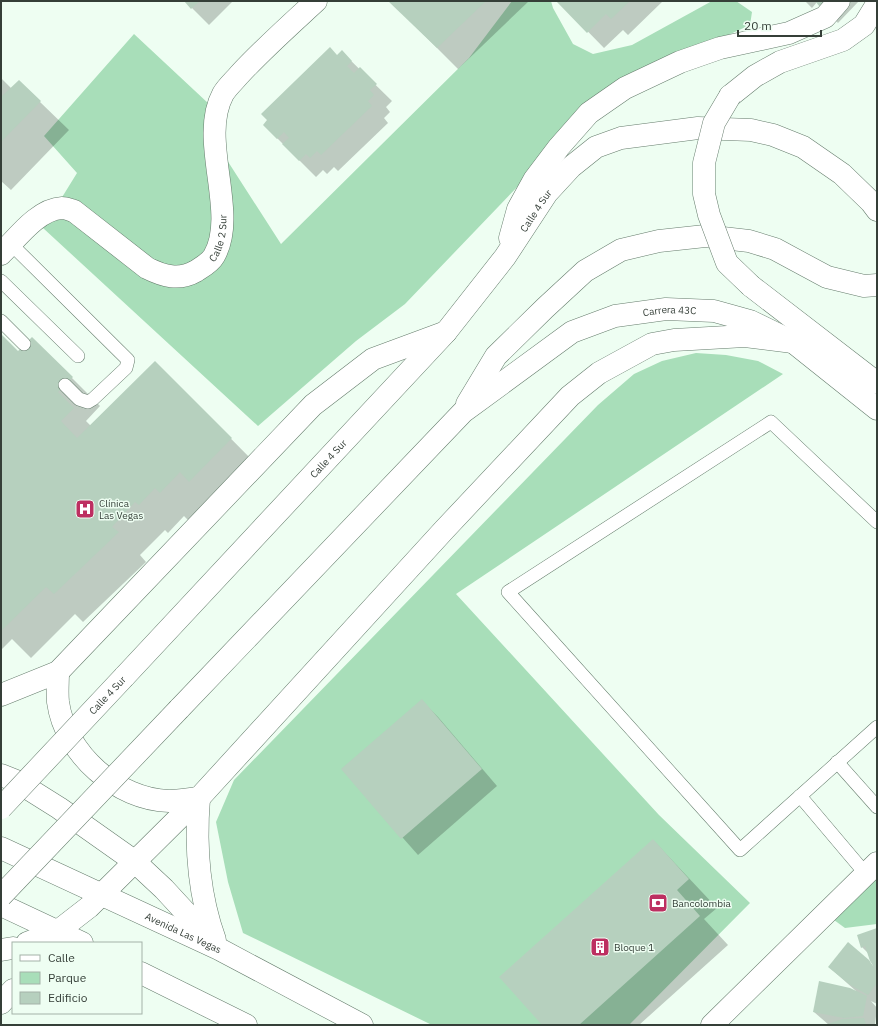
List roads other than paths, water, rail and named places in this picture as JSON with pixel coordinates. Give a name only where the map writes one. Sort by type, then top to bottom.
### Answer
[{"type":"main road","name":"Calle 2 Sur","points":[[6,249],[37,218],[48,211],[62,208],[74,211],[147,268],[159,274],[173,277],[189,275],[204,266],[214,256],[220,236],[222,215],[215,137],[217,112],[224,93],[249,65],[316,1]]},
{"type":"main road","points":[[505,257],[518,209],[534,180],[559,146],[590,113],[624,88],[680,62],[720,48],[789,33],[825,17],[839,1]]},
{"type":"main road","points":[[877,4],[864,25],[843,40],[780,62],[755,76],[730,96],[714,123],[704,163],[704,194],[709,215],[727,263],[751,286],[877,383]]},
{"type":"main road","name":"Calle 4 Sur","points":[[1,808],[446,332],[505,257],[547,194],[571,167],[596,147],[621,138],[661,132],[698,128],[751,130],[773,135],[803,147],[842,174],[871,202],[877,210]]},
{"type":"main road","points":[[1,896],[463,412],[496,356],[585,271],[621,250],[659,241],[705,236],[749,241],[775,249],[827,278],[864,286],[877,285]]},
{"type":"main road","name":"Carrera 43C","points":[[463,412],[572,332],[616,316],[666,309],[714,312],[750,321],[793,342],[877,409]]},
{"type":"main road","points":[[1,695],[58,672],[313,405],[373,359],[446,332]]},
{"type":"main road","points":[[36,942],[62,939],[102,893],[200,798],[454,518],[570,396],[599,373],[652,344],[674,340],[744,336],[793,342]]},
{"type":"main road","points":[[58,672],[58,703],[68,733],[85,760],[109,781],[137,795],[168,801],[200,798]]},
{"type":"main road","points":[[1,774],[16,780],[59,808],[134,862],[164,889],[219,949]]},
{"type":"main road","points":[[200,798],[196,832],[198,869],[201,892],[208,921],[219,949]]},
{"type":"main road","name":"Avenida Las Vegas","points":[[1,848],[102,893],[219,949],[362,1025]]},
{"type":"main road","points":[[712,1025],[871,868]]},
{"type":"main road","points":[[1,905],[62,939]]},
{"type":"main road","points":[[1,950],[12,948]]},
{"type":"main road","points":[[142,974],[246,1025]]},
{"type":"main road","points":[[1,992],[12,980]]},
{"type":"main road","points":[[1,1003],[12,991]]},
{"type":"main road","points":[[142,992],[189,998]]},
{"type":"main road","points":[[1,1017],[12,1012]]},
{"type":"lane","points":[[6,249],[128,360],[126,368],[93,400],[88,402],[79,399],[65,385]]},
{"type":"lane","points":[[1,282],[78,356]]},
{"type":"lane","points":[[1,321],[24,344]]},
{"type":"lane","points":[[877,522],[771,422],[508,592],[740,850],[877,727]]},
{"type":"lane","points":[[837,762],[877,807]]},
{"type":"lane","points":[[800,796],[871,868]]},
{"type":"place","name":"Clínica Las Vegas","points":[[85,509]]},
{"type":"place","name":"Bancolombia","points":[[658,903]]},
{"type":"place","name":"Bloque 1","points":[[600,947]]}]
